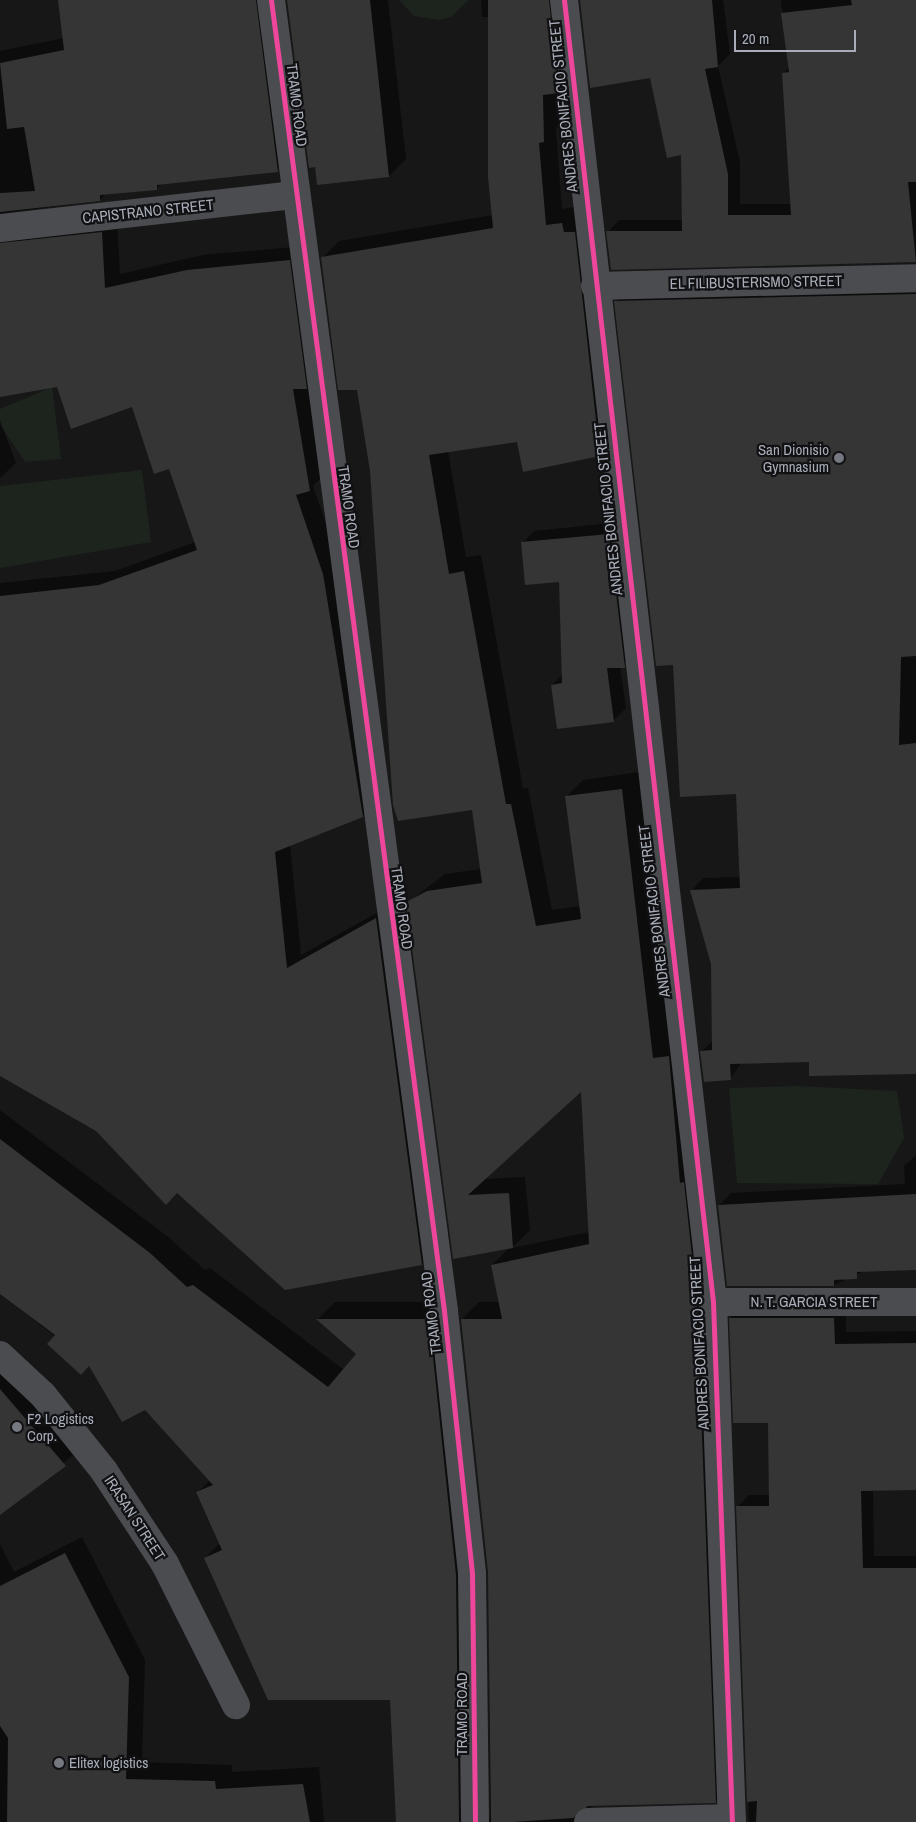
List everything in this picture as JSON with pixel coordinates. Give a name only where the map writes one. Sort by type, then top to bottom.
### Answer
[{"type":"street","name":"TRAMO ROAD","points":[[271,0],[444,1311],[472,1584],[475,1822]]},
{"type":"street","name":"ANDRES BONIFACIO STREET","points":[[564,0],[595,286],[713,1302],[732,1820]]},
{"type":"street","name":"CAPISTRANO STREET","points":[[0,228],[296,195]]},
{"type":"street","name":"EL FILIBUSTERISMO STREET","points":[[595,286],[916,278]]},
{"type":"street","name":"N. T. GARCIA STREET","points":[[713,1302],[916,1302]]},
{"type":"street","name":"IRASAN STREET","points":[[0,1355],[44,1396],[104,1471],[165,1564],[236,1705]]},
{"type":"street","points":[[588,1822],[732,1820]]},
{"type":"shaded area","points":[[399,0],[469,0],[451,17],[439,20],[414,16]]},
{"type":"shaded area","points":[[52,387],[61,459],[25,462],[0,425],[0,409]]},
{"type":"shaded area","points":[[142,470],[151,542],[0,568],[0,486]]},
{"type":"shaded area","points":[[797,1086],[897,1091],[904,1138],[878,1184],[737,1183],[729,1088]]},
{"type":"building","points":[[58,0],[256,0],[278,172],[157,185],[157,190],[100,195],[100,201],[0,212],[0,193],[35,191],[24,127],[7,129],[0,63],[64,50]]},
{"type":"building","points":[[287,0],[370,0],[389,177],[317,185],[315,167],[309,168]]},
{"type":"building","points":[[488,0],[549,0],[559,93],[543,95],[544,142],[539,143],[546,225],[562,223],[564,232],[575,232],[600,456],[523,472],[517,442],[429,455],[449,574],[464,571],[506,804],[511,804],[536,926],[581,919],[565,796],[622,789],[653,1058],[669,1056],[680,1183],[684,1182],[697,1303],[716,1803],[588,1806],[573,1818],[512,1822],[491,1822],[488,1572],[461,1319],[502,1319],[491,1265],[589,1244],[581,1092],[468,1195],[509,1193],[513,1248],[453,1259],[406,902],[427,891],[482,883],[472,810],[398,821],[393,805],[370,471],[357,390],[338,390],[321,257],[493,228],[488,177]]},
{"type":"building","points":[[580,0],[712,0],[718,67],[705,69],[728,174],[728,215],[791,215],[782,73],[789,72],[781,13],[852,5],[851,0],[916,0],[916,182],[908,182],[916,262],[611,270],[606,231],[682,231],[681,155],[667,158],[650,78],[590,88]]},
{"type":"building","points":[[102,232],[105,288],[187,270],[290,260],[307,389],[293,389],[310,491],[296,495],[323,574],[363,817],[275,852],[287,968],[376,918],[422,1265],[285,1290],[177,1193],[166,1205],[96,1131],[0,1076],[0,596],[99,585],[197,550],[169,469],[154,474],[132,407],[71,429],[57,387],[0,397],[0,243]]},
{"type":"building","points":[[916,294],[916,656],[901,657],[899,745],[916,743],[916,1074],[809,1076],[809,1062],[730,1064],[731,1080],[704,1082],[700,1051],[712,1050],[711,964],[690,890],[740,888],[736,794],[680,797],[673,665],[656,666],[614,301]]},
{"type":"building","points":[[609,534],[625,668],[607,668],[614,722],[557,729],[551,685],[562,683],[559,582],[525,585],[521,542]]},
{"type":"building","points":[[0,1139],[150,1253],[187,1287],[193,1285],[328,1387],[356,1354],[316,1319],[429,1319],[456,1575],[459,1822],[396,1822],[390,1700],[268,1700],[204,1558],[222,1550],[196,1492],[213,1485],[145,1410],[122,1422],[89,1366],[81,1375],[47,1344],[55,1335],[0,1294]]},
{"type":"building","points":[[916,1194],[916,1270],[857,1272],[857,1279],[834,1280],[834,1286],[727,1286],[718,1205]]},
{"type":"building","points":[[729,1318],[834,1318],[835,1344],[916,1343],[916,1490],[861,1491],[863,1568],[916,1568],[916,1822],[756,1822],[757,1801],[747,1802],[736,1506],[769,1506],[768,1423],[733,1423]]},
{"type":"building","name":"F2 Logistics Corp.","points":[[0,1389],[66,1466],[0,1515]]},
{"type":"building","points":[[65,1553],[129,1677],[126,1779],[215,1781],[216,1789],[303,1784],[310,1822],[7,1822],[8,1738],[0,1726],[0,1586]]},
{"type":"cycle path","points":[[271,0],[444,1311],[472,1574],[475,1822]]},
{"type":"cycle path","points":[[564,0],[713,1302],[732,1822]]},
{"type":"place","name":"San Dionisio Gymnasium","points":[[839,458]]},
{"type":"place","name":"F2 Logistics Corp.","points":[[17,1427]]},
{"type":"place","name":"Elitex logistics","points":[[59,1763]]}]
